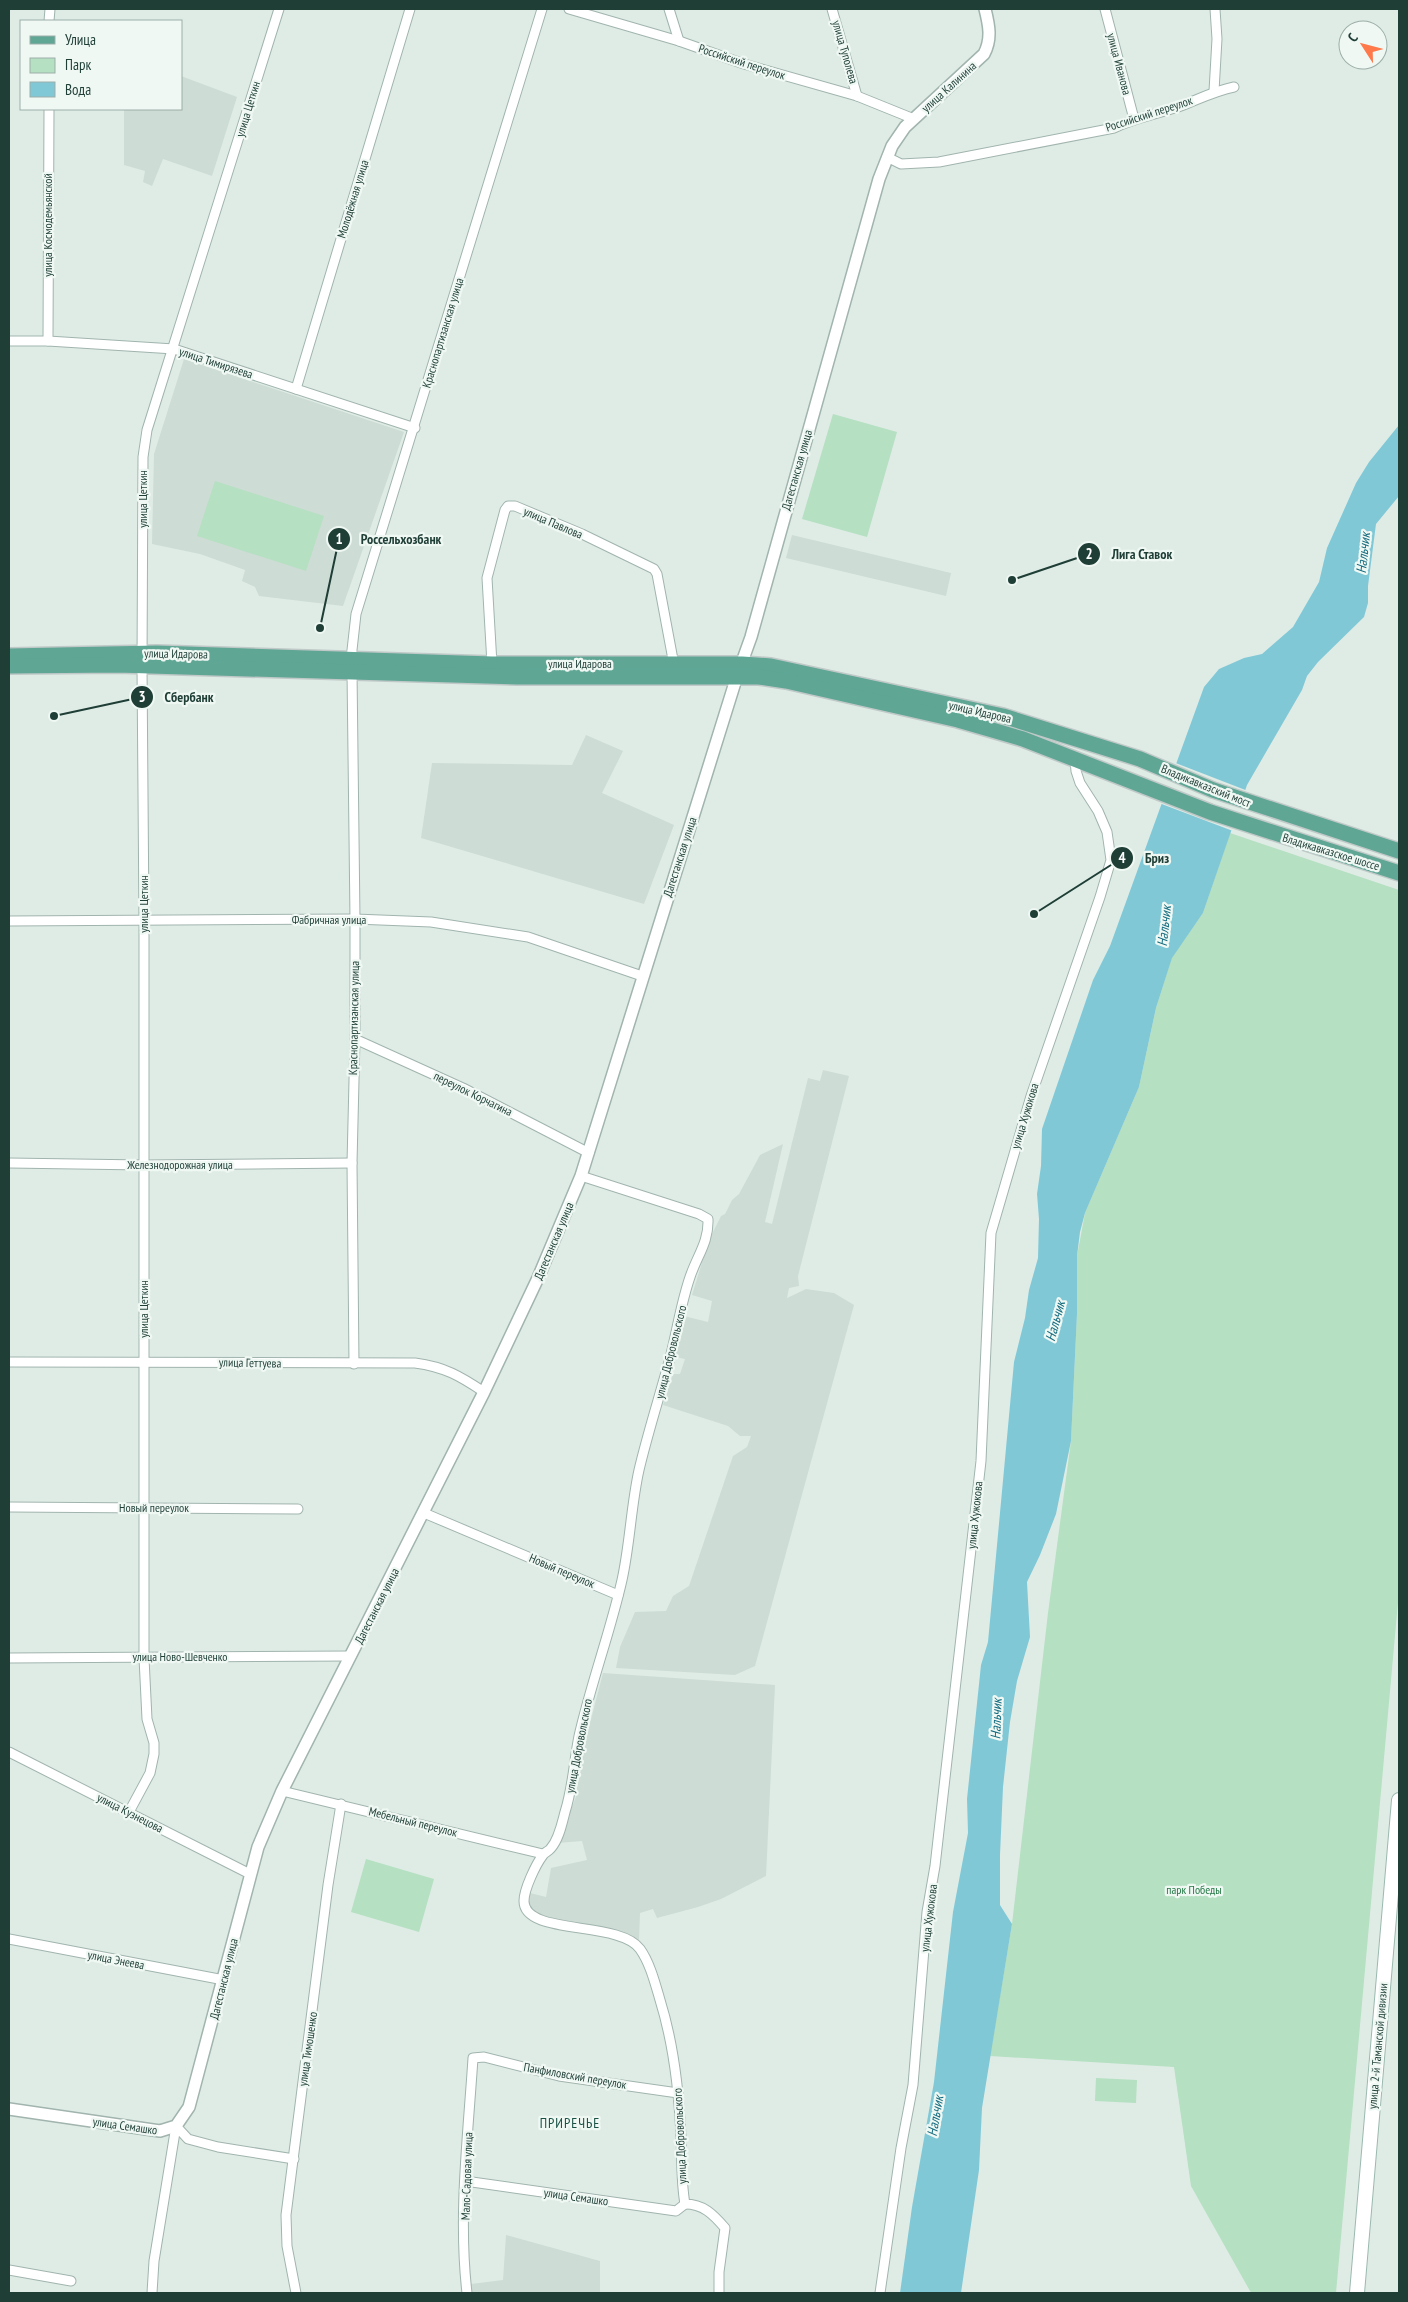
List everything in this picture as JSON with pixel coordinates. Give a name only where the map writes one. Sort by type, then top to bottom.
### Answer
[{"type":"main road","name":"улица Идарова","points":[[9,656],[352,665],[674,666],[739,670],[958,720],[1024,739],[1133,781]]},
{"type":"main road","name":"улица Идарова","points":[[9,666],[142,659]]},
{"type":"main road","name":"улица Идарова","points":[[352,665],[517,677],[739,670],[772,666],[1003,716],[1140,759]]},
{"type":"main road","name":"Владикавказский мост","points":[[1140,759],[1213,790],[1272,811]]},
{"type":"main road","name":"Владикавказский мост","points":[[1133,781],[1264,831]]},
{"type":"main road","name":"Владикавказское шоссе","points":[[1272,811],[1399,851]]},
{"type":"main road","name":"Владикавказское шоссе","points":[[1264,831],[1399,873]]},
{"type":"main road","name":"улица 2-й Таманской дивизии","points":[[1356,2293],[1399,1800]]},
{"type":"street","name":"улица Цеткин","points":[[129,1812],[150,1773],[154,1754],[154,1743],[147,1720],[144,1658],[142,659],[145,443],[279,9]]},
{"type":"street","name":"Молодёжная улица","points":[[296,389],[410,9]]},
{"type":"street","name":"Краснопартизанская улица","points":[[354,1364],[352,1163],[355,919],[352,665],[356,614],[415,428],[542,9]]},
{"type":"street","name":"Российский переулок","points":[[569,9],[679,41],[744,64],[857,96],[914,119]]},
{"type":"street","points":[[670,9],[679,41]]},
{"type":"street","name":"улица Туполева","points":[[832,9],[857,96]]},
{"type":"street","name":"улица Калинина","points":[[887,157],[899,136],[914,119],[984,54],[990,37],[985,9]]},
{"type":"street","name":"улица Иванова","points":[[1105,9],[1134,119]]},
{"type":"street","points":[[1214,92],[1217,39],[1215,9]]},
{"type":"street","name":"Российский переулок","points":[[887,157],[901,164],[940,162],[1114,128],[1134,119],[1177,107],[1234,86]]},
{"type":"street","name":"улица Космодемьянской","points":[[48,341],[49,110]]},
{"type":"street","name":"Дагестанская улица","points":[[152,2293],[154,2260],[176,2126],[189,2107],[258,1847],[282,1791],[484,1392],[538,1278],[581,1176],[642,976],[751,637],[879,179],[887,157]]},
{"type":"street","name":"улица Тимирязева","points":[[9,341],[48,341],[174,349],[415,428]]},
{"type":"street","name":"улица Павлова","points":[[492,664],[487,578],[505,510],[508,506],[515,506],[582,534],[654,569],[657,574],[674,666]]},
{"type":"street","name":"улица Хужокова","points":[[880,2293],[901,2148],[913,2085],[927,1912],[936,1857],[981,1461],[991,1233],[1031,1096],[1111,860],[1105,826],[1080,783],[1075,760]]},
{"type":"street","name":"Фабричная улица","points":[[9,921],[144,922],[355,919],[431,922],[528,937],[642,976]]},
{"type":"street","name":"переулок Корчагина","points":[[355,1039],[463,1088],[589,1153]]},
{"type":"street","name":"Железнодорожная улица","points":[[9,1163],[144,1165],[352,1163]]},
{"type":"street","name":"улица Добровольского","points":[[581,1176],[699,1214],[708,1219],[708,1230],[704,1247],[690,1276],[639,1471],[622,1580],[580,1734],[570,1777],[572,1787],[565,1813],[556,1838],[550,1849],[543,1854],[524,1896],[526,1912],[540,1921],[598,1930],[622,1936],[636,1944],[645,1958],[666,2020],[673,2050],[678,2094],[685,2204]]},
{"type":"street","name":"улица Геттуева","points":[[9,1362],[144,1361],[434,1365],[458,1375],[484,1392]]},
{"type":"street","name":"Новый переулок","points":[[9,1507],[298,1509]]},
{"type":"street","name":"Новый переулок","points":[[424,1513],[618,1595]]},
{"type":"street","name":"улица Ново-Шевченко","points":[[9,1658],[351,1656]]},
{"type":"street","name":"улица Кузнецова","points":[[9,1752],[250,1874]]},
{"type":"street","name":"Мебельный переулок","points":[[282,1791],[543,1854]]},
{"type":"street","name":"улица Тимошенко","points":[[296,2293],[286,2232],[286,2215],[328,1885],[341,1804]]},
{"type":"street","name":"улица Энеева","points":[[9,1939],[224,1980]]},
{"type":"street","name":"Панфиловский переулок","points":[[474,2058],[484,2057],[559,2076],[678,2094]]},
{"type":"street","name":"Мало-Садовая улица","points":[[467,2293],[465,2271],[465,2181],[474,2058]]},
{"type":"street","name":"улица Семашко","points":[[9,2109],[160,2131],[176,2126],[188,2139],[218,2147],[294,2159]]},
{"type":"street","name":"улица Семашко","points":[[465,2181],[676,2211],[685,2204]]},
{"type":"street","points":[[685,2204],[696,2204],[706,2209],[725,2228],[719,2272],[719,2293]]},
{"type":"street","points":[[9,2270],[71,2281]]},
{"type":"shaded area","points":[[182,76],[237,97],[212,176],[163,159],[152,186],[143,182],[145,171],[124,165],[124,110],[182,110]]},
{"type":"shaded area","points":[[184,359],[404,432],[343,606],[259,596],[255,587],[242,581],[245,570],[200,554],[152,544],[154,454]]},
{"type":"shaded area","points":[[792,535],[951,573],[946,596],[786,558]]},
{"type":"shaded area","points":[[586,735],[623,751],[602,793],[674,825],[644,904],[421,838],[432,763],[572,765]]},
{"type":"shaded area","points":[[823,1070],[849,1076],[798,1276],[799,1286],[789,1288],[787,1298],[806,1289],[834,1293],[854,1305],[755,1666],[735,1675],[616,1668],[620,1647],[635,1612],[666,1611],[673,1596],[689,1586],[733,1456],[747,1447],[751,1436],[740,1436],[728,1426],[663,1405],[673,1374],[680,1374],[685,1359],[676,1357],[684,1316],[708,1322],[712,1301],[692,1295],[709,1240],[721,1216],[725,1214],[732,1200],[739,1194],[760,1155],[783,1144],[765,1222],[772,1224],[808,1078],[820,1081]]},
{"type":"shaded area","points":[[603,1673],[775,1685],[766,1876],[721,1899],[698,1907],[657,1918],[653,1909],[640,1913],[639,1940],[609,1930],[544,1919],[527,1911],[530,1893],[546,1897],[551,1868],[587,1860],[582,1841],[558,1843],[577,1794],[576,1777]]},
{"type":"shaded area","points":[[506,2235],[600,2261],[600,2293],[472,2293],[471,2284],[503,2280]]},
{"type":"green space","points":[[833,414],[897,432],[867,537],[802,519]]},
{"type":"green space","points":[[215,481],[324,516],[306,571],[197,536]]},
{"type":"green space","name":"парк Победы","points":[[1230,833],[1399,890],[1399,1591],[1336,2293],[1252,2293],[1250,2291],[1191,2186],[1174,2067],[990,2056],[1012,1924],[1048,1613],[1071,1441],[1077,1314],[1077,1256],[1085,1213],[1139,1087],[1156,1008],[1172,957],[1203,913]]},
{"type":"green space","points":[[366,1859],[434,1879],[419,1932],[351,1912]]},
{"type":"green space","points":[[1096,2078],[1137,2080],[1136,2103],[1095,2101]]},
{"type":"water","name":"Нальчик","points":[[1399,425],[1399,496],[1376,524],[1368,586],[1368,603],[1364,617],[1318,662],[1307,676],[1302,690],[1247,785],[1203,913],[1172,958],[1156,1008],[1139,1087],[1085,1213],[1077,1256],[1077,1314],[1071,1441],[1056,1514],[1027,1582],[1030,1637],[1017,1681],[1010,1722],[1003,1787],[1000,1905],[1012,1924],[982,2108],[979,2170],[961,2293],[900,2293],[912,2207],[934,2082],[953,1912],[968,1833],[967,1799],[981,1665],[988,1642],[1014,1362],[1025,1318],[1029,1290],[1038,1258],[1039,1219],[1037,1194],[1041,1166],[1042,1129],[1093,980],[1110,946],[1204,687],[1219,669],[1244,658],[1262,654],[1293,627],[1319,582],[1327,548],[1356,483],[1369,462]]},
{"type":"pier","points":[[1173,762],[1248,791],[1233,831],[1159,803]]},
{"type":"place","name":"Лига Ставок","points":[[1012,580]]},
{"type":"place","name":"Россельхозбанк","points":[[320,628]]},
{"type":"place","name":"Сбербанк","points":[[54,716]]},
{"type":"place","name":"Бриз","points":[[1034,914]]},
{"type":"district","name":"ПРИРЕЧЬЕ","points":[[570,2123]]}]
